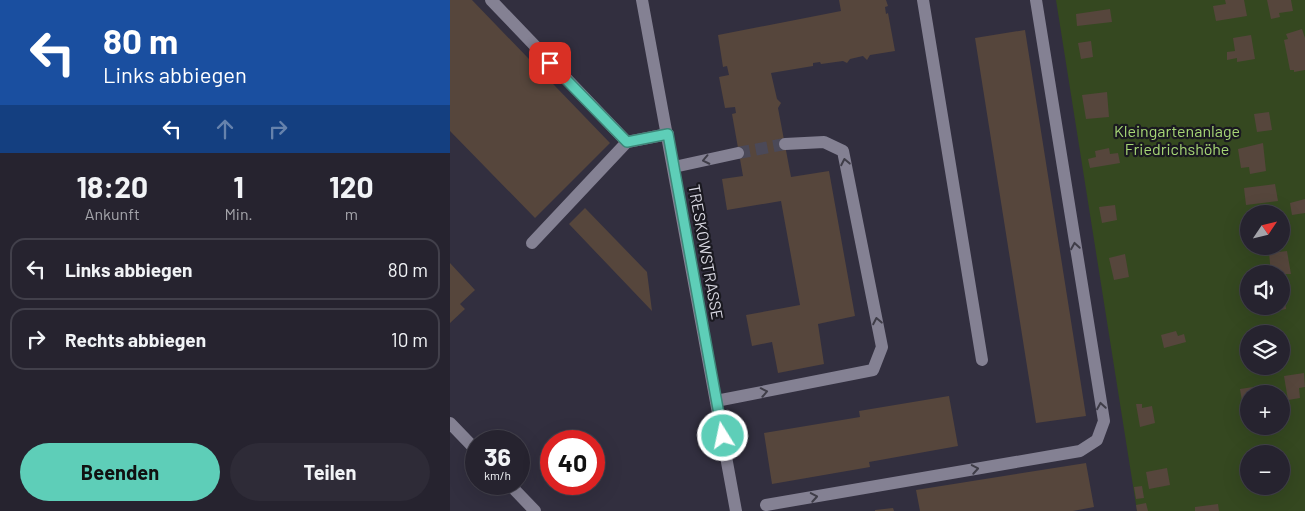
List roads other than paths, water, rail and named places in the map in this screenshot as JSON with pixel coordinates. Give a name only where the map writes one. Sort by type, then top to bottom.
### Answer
[{"type":"street","points":[[491,0],[627,142]]},
{"type":"street","name":"TRESKOWSTRASSE","points":[[642,0],[736,511]]},
{"type":"street","points":[[923,0],[982,360]]},
{"type":"street","points":[[766,505],[1080,451],[1097,440],[1104,421],[1036,0]]},
{"type":"street","points":[[532,243],[627,142],[668,134]]},
{"type":"street","points":[[716,401],[874,370],[882,347],[843,151],[824,142],[785,144]]},
{"type":"street","points":[[674,167],[738,153]]},
{"type":"street","points":[[450,423],[465,439]]},
{"type":"street","points":[[520,495],[535,511]]},
{"type":"tunnel","points":[[738,153],[785,144]]},
{"type":"park label","name":"Kleingartenanlage Friedrichshöhe","points":[[1177,140]]}]
